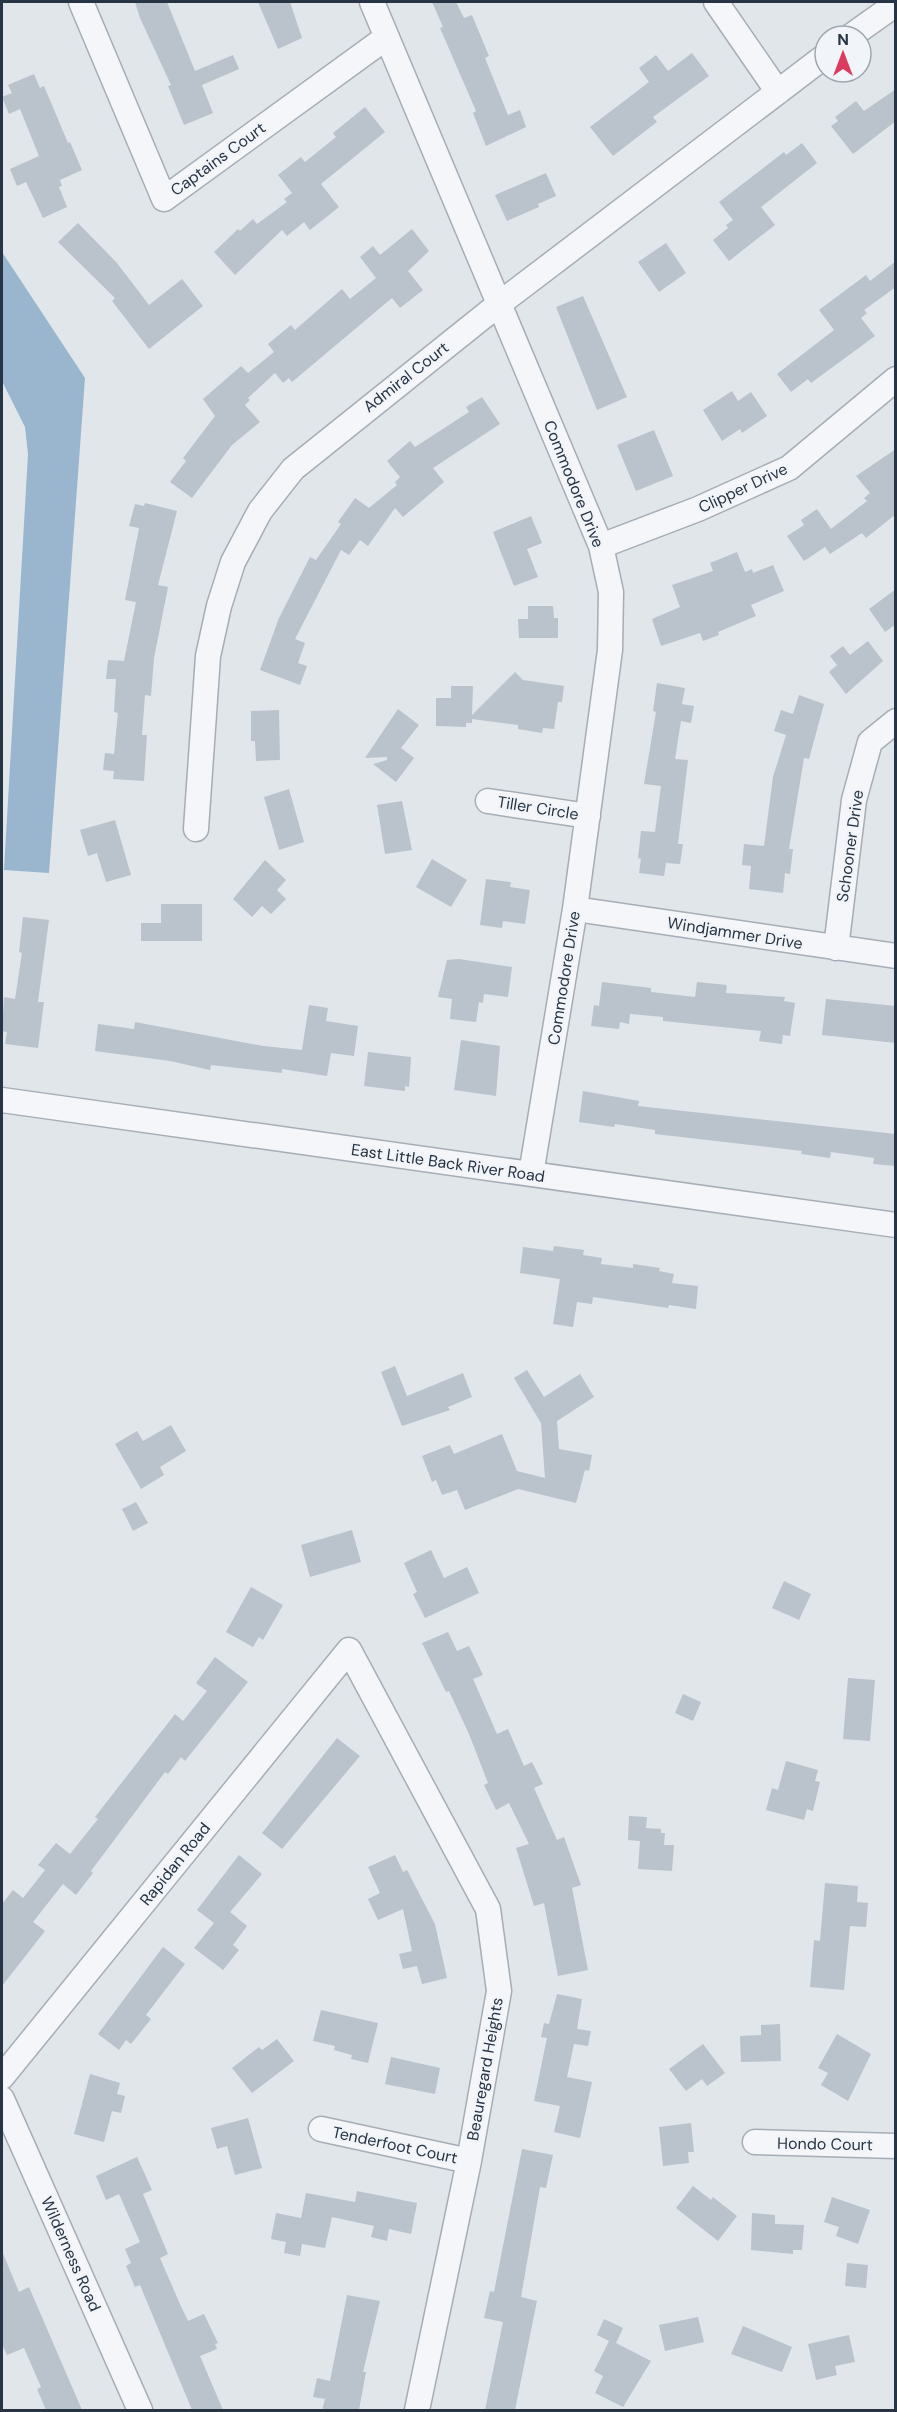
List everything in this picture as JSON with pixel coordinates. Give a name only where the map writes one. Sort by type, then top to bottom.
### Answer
[{"type":"street","name":"Captains Court","points":[[81,2],[164,199],[387,37]]},
{"type":"street","name":"Commodore Drive","points":[[372,2],[601,546],[610,592],[610,650],[588,816],[531,1174]]},
{"type":"street","points":[[716,2],[778,92]]},
{"type":"street","points":[[868,24],[896,4]]},
{"type":"street","name":"Admiral Court","points":[[196,829],[208,656],[233,562],[260,511],[293,469],[499,303],[813,65]]},
{"type":"street","name":"Clipper Drive","points":[[601,546],[698,509],[789,468],[896,379]]},
{"type":"street","name":"Schooner Drive","points":[[836,948],[854,800],[870,742],[896,721]]},
{"type":"street","name":"Tiller Circle","points":[[488,801],[588,816]]},
{"type":"street","name":"Windjammer Drive","points":[[575,909],[896,956]]},
{"type":"street","name":"East Little Back River Road","points":[[2,1100],[896,1225]]},
{"type":"street","name":"Rapidan Road","points":[[2,2077],[350,1650]]},
{"type":"street","name":"Beauregard Heights","points":[[350,1650],[488,1910],[499,1991],[469,2161],[417,2410]]},
{"type":"street","name":"Wilderness Road","points":[[2,2099],[140,2410]]},
{"type":"street","name":"Tenderfoot Court","points":[[321,2129],[469,2161]]},
{"type":"street","name":"Hondo Court","points":[[756,2142],[896,2146]]},
{"type":"water","points":[[2,252],[85,378],[49,873],[4,870],[28,454],[25,427],[2,381]]},
{"type":"building","points":[[135,2],[167,2],[195,71],[233,55],[239,69],[202,85],[213,113],[184,125],[168,86],[171,85]]},
{"type":"building","points":[[258,2],[290,2],[302,38],[278,49]]},
{"type":"building","points":[[432,2],[456,2],[464,18],[472,15],[489,56],[485,58],[508,115],[520,110],[526,127],[486,146],[473,113],[476,111],[440,28],[443,27]]},
{"type":"building","points":[[692,53],[709,76],[653,117],[657,122],[613,156],[590,127],[649,82],[639,68],[656,55],[668,71]]},
{"type":"building","points":[[34,74],[40,88],[44,86],[82,170],[60,180],[62,186],[59,187],[67,207],[43,218],[26,182],[17,186],[10,169],[39,156],[20,109],[9,114],[2,97],[12,93],[8,85]]},
{"type":"building","points":[[896,89],[896,121],[853,154],[831,126],[838,121],[835,117],[856,101],[864,111]]},
{"type":"building","points":[[365,107],[385,132],[321,184],[339,207],[310,230],[304,222],[287,236],[282,230],[235,275],[214,252],[238,229],[240,231],[253,219],[257,224],[287,202],[284,199],[292,193],[278,175],[301,157],[305,162],[336,137],[333,133]]},
{"type":"building","points":[[802,143],[817,163],[761,207],[775,225],[729,261],[713,240],[728,228],[726,225],[733,220],[719,202],[784,152],[786,155]]},
{"type":"building","points":[[546,173],[556,196],[538,204],[539,207],[507,221],[495,195]]},
{"type":"building","points":[[78,223],[117,263],[149,305],[182,279],[203,306],[149,349],[112,301],[115,298],[58,242]]},
{"type":"building","points":[[412,229],[429,251],[408,271],[423,290],[400,308],[392,298],[292,382],[289,378],[283,383],[275,373],[248,398],[250,400],[245,405],[260,422],[232,445],[192,498],[170,482],[186,461],[183,458],[215,416],[203,399],[241,366],[248,373],[274,352],[268,344],[291,325],[295,330],[342,289],[350,299],[376,278],[360,257],[373,246],[380,255]]},
{"type":"building","points":[[666,243],[686,273],[659,292],[638,262]]},
{"type":"building","points":[[896,261],[896,287],[864,310],[867,313],[861,318],[875,336],[811,383],[808,379],[791,392],[777,374],[834,330],[819,310],[866,275],[870,281]]},
{"type":"building","points":[[583,296],[627,397],[597,410],[556,307]]},
{"type":"building","points":[[732,391],[738,401],[751,392],[767,416],[742,433],[740,429],[722,441],[703,410]]},
{"type":"building","points":[[482,397],[500,424],[433,468],[444,482],[403,517],[395,508],[368,546],[360,540],[349,555],[341,550],[295,639],[305,643],[298,663],[307,666],[300,685],[260,670],[279,618],[310,557],[316,560],[341,524],[338,522],[355,498],[369,508],[397,485],[395,482],[400,477],[387,461],[410,441],[415,447],[469,412],[466,407]]},
{"type":"building","points":[[654,430],[673,476],[636,491],[617,445]]},
{"type":"building","points":[[896,449],[896,514],[866,538],[862,533],[830,554],[825,547],[804,561],[787,536],[804,525],[801,520],[817,509],[831,529],[867,501],[864,498],[870,493],[856,476]]},
{"type":"building","points":[[145,503],[177,511],[158,585],[168,587],[154,658],[151,696],[145,695],[142,735],[147,735],[144,781],[113,779],[114,771],[103,770],[105,753],[114,754],[118,713],[114,712],[116,679],[106,679],[108,660],[124,661],[136,602],[125,600],[139,528],[129,526],[135,504],[144,506]]},
{"type":"building","points":[[531,516],[542,543],[527,549],[538,577],[514,586],[493,532]]},
{"type":"building","points":[[737,552],[745,572],[752,569],[753,573],[773,565],[784,591],[751,605],[756,616],[718,632],[719,635],[703,641],[700,633],[661,646],[652,619],[680,607],[672,585],[713,571],[710,563]]},
{"type":"building","points":[[896,589],[896,624],[885,632],[869,609]]},
{"type":"building","points":[[528,606],[553,606],[554,618],[558,618],[558,638],[519,638],[518,619],[528,619]]},
{"type":"building","points":[[868,641],[883,661],[846,694],[829,672],[837,665],[830,656],[843,646],[850,655]]},
{"type":"building","points":[[515,672],[523,680],[564,686],[562,702],[558,702],[554,729],[543,728],[542,733],[518,729],[518,725],[472,719],[472,723],[466,723],[466,727],[436,726],[436,698],[451,698],[451,686],[473,686],[472,715]]},
{"type":"building","points":[[657,683],[685,688],[682,704],[694,706],[691,723],[681,721],[675,759],[688,760],[678,844],[683,844],[680,864],[666,863],[664,876],[639,873],[641,859],[638,858],[641,831],[655,832],[661,786],[644,784],[656,712],[653,711]]},
{"type":"building","points":[[799,695],[824,704],[809,759],[804,758],[789,849],[793,849],[790,874],[785,873],[783,893],[749,889],[751,866],[742,865],[744,844],[764,846],[773,777],[786,735],[774,731],[781,710],[793,714]]},
{"type":"building","points":[[398,709],[419,725],[401,748],[414,758],[396,782],[373,764],[387,760],[387,757],[365,758]]},
{"type":"building","points":[[279,710],[280,760],[256,761],[255,741],[251,741],[251,711]]},
{"type":"building","points":[[289,789],[304,842],[279,850],[264,797]]},
{"type":"building","points":[[402,801],[412,850],[385,854],[377,805]]},
{"type":"building","points":[[115,820],[131,875],[106,882],[97,853],[88,856],[80,830]]},
{"type":"building","points":[[432,859],[467,880],[451,907],[416,887]]},
{"type":"building","points":[[265,860],[286,880],[277,890],[286,899],[271,914],[262,906],[252,917],[233,899]]},
{"type":"building","points":[[486,879],[511,882],[510,887],[530,890],[525,924],[503,921],[502,928],[480,925]]},
{"type":"building","points":[[161,904],[202,904],[202,941],[141,941],[141,923],[161,923]]},
{"type":"building","points":[[23,917],[49,920],[38,1002],[44,1002],[38,1048],[5,1044],[7,1032],[2,1031],[4,997],[15,999],[22,953],[19,952]]},
{"type":"building","points":[[459,959],[512,967],[508,997],[484,994],[483,1003],[479,1002],[476,1022],[450,1019],[452,999],[438,997],[447,960]]},
{"type":"building","points":[[602,982],[651,988],[651,992],[695,997],[697,982],[727,985],[726,993],[785,997],[784,1001],[795,1003],[790,1036],[783,1035],[782,1044],[759,1041],[761,1031],[663,1021],[663,1017],[630,1014],[629,1024],[620,1022],[619,1029],[591,1026],[594,1005],[599,1006]]},
{"type":"building","points":[[826,999],[896,1006],[896,1043],[822,1035]]},
{"type":"building","points":[[309,1005],[328,1008],[326,1021],[358,1026],[354,1056],[331,1053],[327,1076],[282,1069],[282,1073],[211,1065],[210,1070],[170,1061],[95,1051],[98,1024],[134,1029],[135,1022],[263,1046],[302,1050]]},
{"type":"building","points":[[461,1040],[500,1046],[496,1096],[454,1090]]},
{"type":"building","points":[[368,1052],[411,1057],[409,1087],[405,1086],[405,1091],[364,1086]]},
{"type":"building","points":[[583,1091],[639,1101],[638,1106],[896,1134],[896,1166],[873,1164],[874,1158],[831,1152],[830,1158],[801,1154],[802,1151],[655,1134],[655,1130],[615,1124],[614,1127],[579,1122]]},
{"type":"building","points":[[554,1246],[584,1250],[583,1255],[602,1258],[601,1264],[633,1268],[633,1264],[660,1268],[659,1271],[674,1274],[672,1283],[698,1286],[696,1309],[669,1305],[668,1308],[593,1297],[592,1304],[577,1302],[573,1327],[553,1324],[560,1279],[520,1273],[523,1247],[553,1251]]},
{"type":"building","points":[[395,1366],[407,1396],[463,1373],[472,1397],[448,1407],[450,1410],[402,1426],[381,1372]]},
{"type":"building","points":[[527,1370],[544,1397],[580,1374],[594,1397],[557,1421],[559,1449],[592,1455],[589,1471],[585,1470],[576,1503],[518,1489],[465,1510],[457,1490],[442,1495],[436,1480],[432,1482],[422,1456],[450,1445],[454,1454],[502,1434],[517,1471],[545,1478],[541,1423],[514,1378]]},
{"type":"building","points":[[171,1425],[186,1451],[160,1467],[164,1475],[141,1489],[115,1444],[137,1431],[143,1441]]},
{"type":"building","points":[[136,1502],[148,1523],[133,1531],[122,1509]]},
{"type":"building","points":[[352,1530],[361,1562],[310,1577],[301,1545]]},
{"type":"building","points":[[431,1550],[444,1578],[467,1567],[479,1593],[425,1618],[413,1594],[417,1592],[404,1563]]},
{"type":"building","points":[[784,1581],[811,1594],[799,1620],[772,1608]]},
{"type":"building","points":[[251,1587],[283,1605],[263,1640],[259,1637],[253,1647],[226,1632]]},
{"type":"building","points":[[448,1632],[457,1651],[469,1646],[483,1675],[473,1679],[497,1734],[508,1729],[524,1766],[532,1762],[543,1784],[534,1788],[557,1840],[564,1837],[581,1885],[572,1888],[588,1970],[558,1976],[544,1903],[534,1906],[516,1848],[529,1844],[509,1803],[496,1810],[484,1785],[488,1783],[469,1734],[449,1691],[446,1692],[422,1643]]},
{"type":"building","points":[[215,1657],[248,1682],[185,1761],[181,1757],[168,1774],[165,1772],[91,1871],[93,1873],[76,1895],[63,1884],[33,1922],[45,1931],[2,1986],[2,1904],[13,1890],[23,1898],[45,1870],[38,1865],[56,1843],[70,1854],[98,1819],[95,1817],[175,1714],[183,1721],[207,1691],[196,1683]]},
{"type":"building","points":[[848,1678],[875,1680],[870,1741],[843,1739]]},
{"type":"building","points":[[683,1694],[701,1702],[693,1721],[675,1713]]},
{"type":"building","points":[[337,1738],[360,1756],[282,1849],[262,1833]]},
{"type":"building","points":[[786,1761],[818,1770],[815,1781],[820,1782],[813,1811],[807,1809],[804,1820],[766,1810],[772,1788],[778,1790]]},
{"type":"building","points":[[629,1816],[647,1817],[646,1828],[661,1829],[661,1833],[665,1833],[664,1845],[674,1845],[672,1871],[638,1869],[640,1841],[628,1840]]},
{"type":"building","points":[[239,1855],[262,1874],[230,1912],[247,1926],[233,1945],[239,1950],[223,1970],[194,1948],[214,1923],[197,1910]]},
{"type":"building","points":[[395,1855],[403,1872],[407,1870],[435,1924],[447,1978],[422,1984],[417,1966],[403,1969],[399,1954],[412,1951],[403,1909],[378,1920],[368,1899],[380,1893],[368,1867]]},
{"type":"building","points":[[825,1883],[858,1886],[857,1902],[868,1903],[866,1927],[850,1926],[844,1990],[810,1987],[814,1940],[820,1941]]},
{"type":"building","points":[[163,1947],[185,1964],[146,2015],[151,2019],[131,2044],[126,2040],[119,2050],[98,2034]]},
{"type":"building","points":[[557,1994],[582,1999],[577,2029],[591,2031],[588,2046],[574,2044],[567,2077],[592,2082],[580,2138],[554,2132],[560,2106],[534,2101],[547,2038],[541,2037],[544,2023],[549,2024]]},
{"type":"building","points":[[321,2010],[378,2023],[368,2063],[351,2059],[352,2055],[334,2050],[335,2046],[313,2041]]},
{"type":"building","points":[[780,2024],[781,2061],[741,2062],[740,2036],[761,2035],[761,2025]]},
{"type":"building","points":[[837,2034],[871,2054],[848,2101],[821,2085],[828,2073],[818,2068]]},
{"type":"building","points":[[277,2039],[294,2061],[252,2093],[232,2068],[259,2047],[262,2050]]},
{"type":"building","points":[[703,2044],[725,2073],[707,2086],[702,2079],[686,2091],[669,2069]]},
{"type":"building","points":[[391,2057],[440,2068],[435,2094],[385,2084]]},
{"type":"building","points":[[90,2074],[120,2083],[117,2094],[125,2096],[121,2113],[112,2111],[104,2142],[74,2134]]},
{"type":"building","points":[[248,2118],[262,2168],[235,2175],[227,2146],[217,2149],[211,2128]]},
{"type":"building","points":[[691,2123],[694,2152],[688,2152],[689,2163],[663,2166],[659,2127]]},
{"type":"building","points":[[522,2149],[553,2155],[546,2188],[540,2187],[521,2297],[537,2301],[515,2410],[485,2410],[503,2322],[484,2318],[490,2291],[494,2292]]},
{"type":"building","points":[[137,2157],[152,2190],[143,2194],[168,2254],[160,2258],[179,2302],[188,2321],[204,2314],[218,2343],[215,2344],[217,2349],[200,2356],[223,2410],[192,2410],[140,2285],[135,2287],[126,2266],[131,2263],[125,2249],[140,2242],[119,2194],[106,2200],[96,2176]]},
{"type":"building","points":[[693,2186],[711,2200],[713,2197],[737,2216],[718,2241],[676,2208]]},
{"type":"building","points":[[357,2191],[417,2203],[411,2234],[389,2229],[387,2241],[371,2237],[374,2226],[332,2217],[325,2248],[302,2244],[300,2256],[284,2253],[286,2242],[271,2239],[276,2213],[301,2218],[306,2193],[355,2202]]},
{"type":"building","points":[[832,2197],[870,2210],[858,2244],[836,2236],[839,2227],[824,2222]]},
{"type":"building","points":[[752,2213],[775,2215],[775,2224],[804,2225],[802,2250],[793,2250],[793,2254],[751,2250]]},
{"type":"building","points":[[2,2251],[19,2292],[29,2287],[82,2410],[46,2410],[37,2389],[41,2387],[24,2348],[7,2355],[2,2344]]},
{"type":"building","points":[[847,2263],[868,2265],[866,2288],[845,2286]]},
{"type":"building","points":[[347,2295],[380,2301],[363,2372],[366,2372],[359,2410],[322,2410],[325,2399],[313,2397],[317,2378],[330,2381]]},
{"type":"building","points":[[698,2317],[704,2342],[665,2351],[659,2325]]},
{"type":"building","points":[[604,2319],[623,2328],[616,2343],[651,2361],[623,2407],[595,2393],[603,2376],[594,2371],[609,2341],[597,2335]]},
{"type":"building","points":[[743,2326],[792,2347],[782,2372],[731,2354]]},
{"type":"building","points":[[849,2335],[855,2362],[835,2366],[837,2375],[816,2380],[808,2344]]}]
